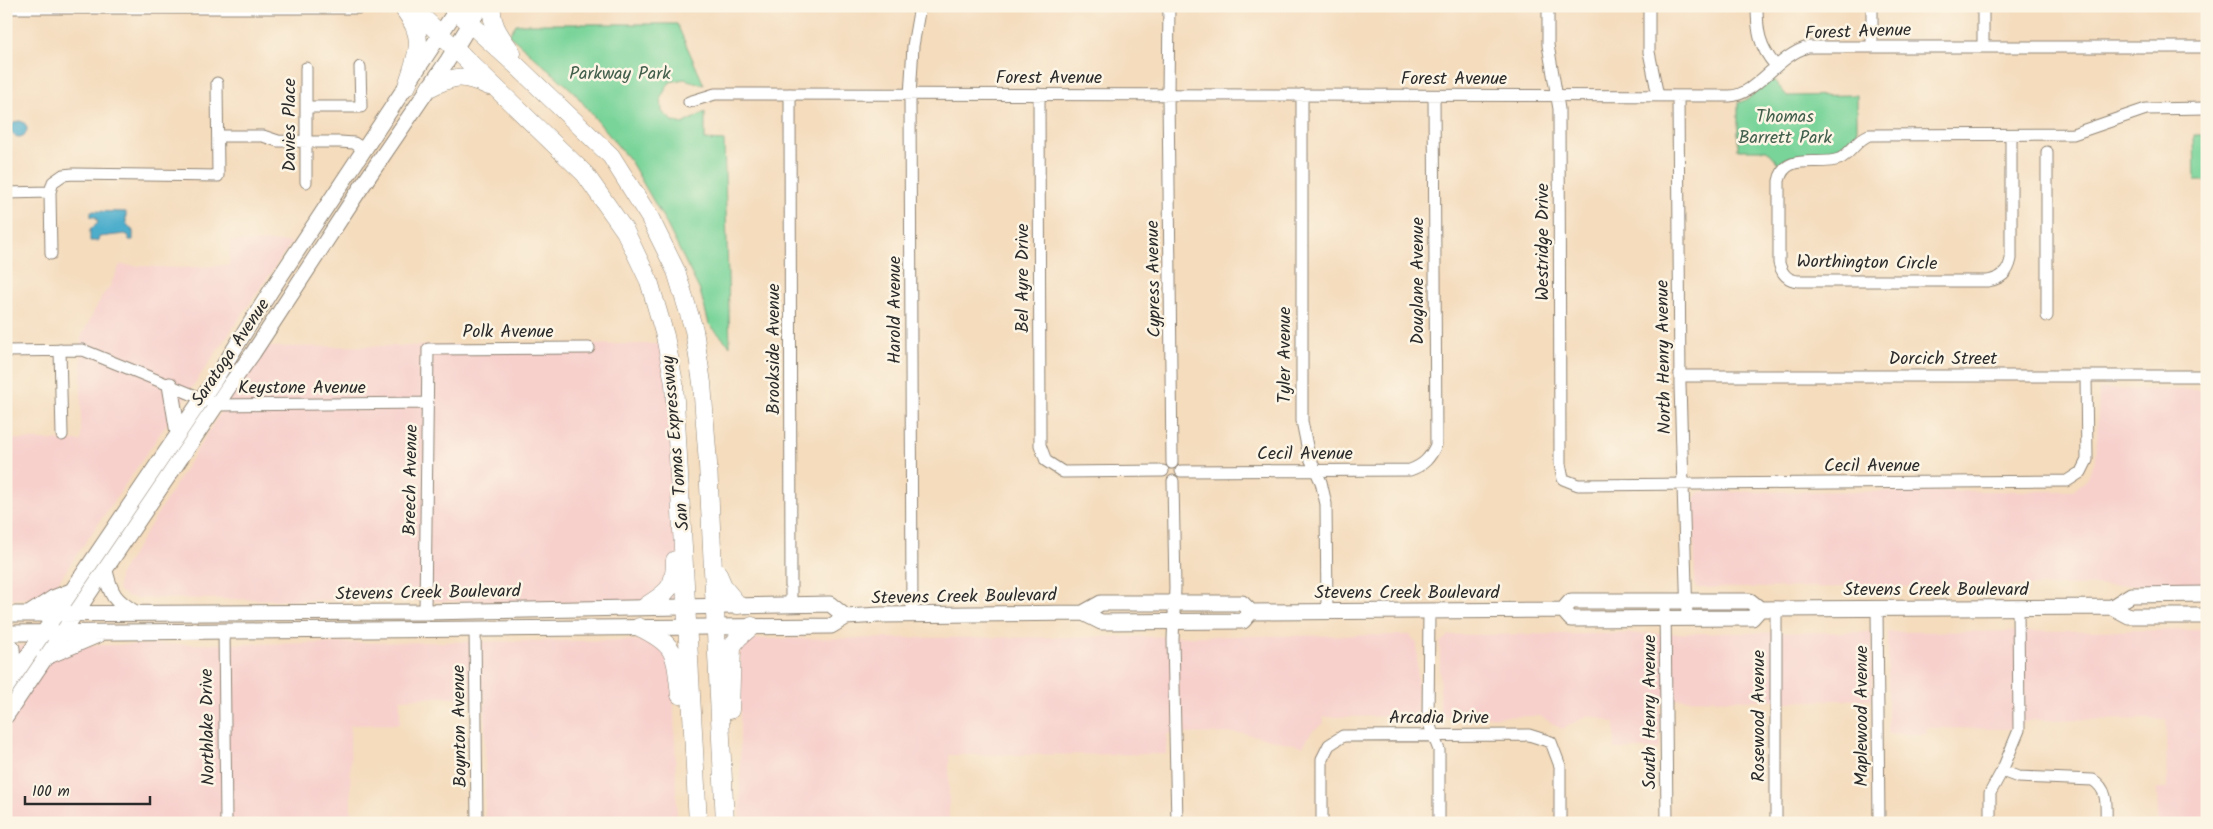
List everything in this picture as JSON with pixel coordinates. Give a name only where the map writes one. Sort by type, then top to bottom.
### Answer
[{"type":"highway","points":[[402,6],[415,23],[419,39],[407,86]]},
{"type":"highway","name":"San Tomas Expressway","points":[[412,6],[585,174],[625,231],[649,281],[666,336],[674,383],[698,823]]},
{"type":"highway","points":[[492,6],[494,23],[512,52],[516,65]]},
{"type":"highway","name":"San Tomas Expressway","points":[[456,8],[469,23],[516,65],[610,156],[650,218],[676,271],[694,330],[702,383],[713,559],[725,823]]},
{"type":"highway","points":[[429,88],[451,77],[464,77],[494,89],[510,101]]},
{"type":"highway","points":[[646,606],[661,596],[672,585],[678,542],[680,490]]},
{"type":"highway","points":[[713,559],[724,588],[738,605]]},
{"type":"highway","points":[[722,749],[729,728],[732,646],[752,626]]},
{"type":"highway","points":[[638,627],[662,639],[672,650],[676,658],[684,729],[695,768]]},
{"type":"main road","name":"Saratoga Avenue","points":[[6,716],[218,405],[429,88],[481,6]]},
{"type":"main road","name":"Saratoga Avenue","points":[[6,688],[42,632],[202,398],[407,86],[456,8]]},
{"type":"main road","points":[[170,386],[178,433]]},
{"type":"main road","points":[[105,571],[111,593],[120,604],[136,613]]},
{"type":"main road","points":[[30,613],[53,598],[71,591]]},
{"type":"main road","name":"Stevens Creek Boulevard","points":[[2112,607],[2131,595],[2207,594]]},
{"type":"main road","name":"Stevens Creek Boulevard","points":[[1083,613],[1101,603],[1242,603],[1252,612],[1562,610],[1571,601],[1750,601],[1760,609],[2112,607],[2129,616],[2206,616]]},
{"type":"main road","name":"Stevens Creek Boulevard","points":[[6,614],[425,612],[616,609],[646,606],[830,604],[846,617]]},
{"type":"main road","name":"Stevens Creek Boulevard","points":[[1562,610],[1571,619],[1665,619],[1752,618],[1760,609]]},
{"type":"main road","points":[[475,628],[480,620],[489,617],[498,610]]},
{"type":"main road","points":[[224,630],[232,621],[244,620],[254,612]]},
{"type":"main road","points":[[397,629],[406,620],[420,618],[425,612]]},
{"type":"main road","name":"Stevens Creek Boulevard","points":[[6,633],[830,626],[846,617],[912,614],[1083,613],[1101,622],[1243,621],[1252,612]]},
{"type":"main road","points":[[44,658],[106,631]]},
{"type":"main road","points":[[6,642],[12,648],[14,675]]},
{"type":"street","name":"Harold Avenue","points":[[912,614],[910,96],[913,46],[920,6]]},
{"type":"street","name":"Cypress Avenue","points":[[1169,6],[1168,94],[1177,467]]},
{"type":"street","name":"Westridge Drive","points":[[1548,6],[1548,45],[1559,119],[1560,464],[1563,479]]},
{"type":"street","points":[[1649,6],[1649,52],[1658,96]]},
{"type":"street","points":[[1757,6],[1760,40],[1765,53],[1775,65]]},
{"type":"street","points":[[1872,6],[1872,47]]},
{"type":"street","points":[[1983,6],[1983,45]]},
{"type":"street","points":[[12,7],[359,8]]},
{"type":"street","name":"Forest Avenue","points":[[689,102],[715,94],[910,96],[1168,94],[1678,96],[1742,94],[1775,65],[1791,54],[1808,47],[1983,45],[2206,46]]},
{"type":"street","points":[[306,107],[360,107],[360,67]]},
{"type":"street","name":"Davies Place","points":[[306,68],[306,182]]},
{"type":"street","points":[[51,254],[50,192],[53,182],[63,175],[218,176],[217,82]]},
{"type":"street","name":"Brookside Avenue","points":[[790,94],[791,604]]},
{"type":"street","name":"Bel Ayre Drive","points":[[1039,94],[1040,445],[1046,461],[1064,472],[1163,471]]},
{"type":"street","name":"Tyler Avenue","points":[[1302,95],[1302,420],[1304,439],[1314,471],[1321,482],[1326,504],[1327,611]]},
{"type":"street","name":"Douglane Avenue","points":[[1426,462],[1436,445],[1434,96]]},
{"type":"street","name":"North Henry Avenue","points":[[1678,96],[1681,450],[1684,483],[1687,618]]},
{"type":"street","name":"Worthington Circle","points":[[2011,135],[2011,259],[2009,268],[2004,275],[1988,281],[1792,281],[1781,271],[1779,263],[1778,181],[1784,168],[1789,164],[1837,160],[1847,154],[1860,140],[1869,135],[2073,134],[2146,109],[2207,108]]},
{"type":"street","points":[[218,136],[263,136],[278,141],[354,143],[364,150]]},
{"type":"street","points":[[2047,152],[2047,316]]},
{"type":"street","points":[[6,193],[50,192]]},
{"type":"street","name":"Polk Avenue","points":[[428,349],[588,348]]},
{"type":"street","name":"Breech Avenue","points":[[425,612],[428,349]]},
{"type":"street","name":"Keystone Avenue","points":[[6,350],[83,350],[218,405],[428,403]]},
{"type":"street","points":[[60,350],[62,436]]},
{"type":"street","name":"Dorcich Street","points":[[1680,376],[2207,376]]},
{"type":"street","name":"Cecil Avenue","points":[[1563,479],[1578,485],[2068,481],[2081,472],[2087,460],[2086,376]]},
{"type":"street","name":"Cecil Avenue","points":[[1177,467],[1314,471],[1410,470],[1426,462]]},
{"type":"street","points":[[1167,464],[1177,467],[1178,478],[1173,481],[1167,479],[1163,471],[1167,464]]},
{"type":"street","points":[[1173,481],[1173,640],[1177,823]]},
{"type":"street","name":"South Henry Avenue","points":[[1665,601],[1667,823]]},
{"type":"street","points":[[1990,823],[1990,793],[2002,771],[2019,730],[2018,607]]},
{"type":"street","name":"Maplewood Avenue","points":[[1877,608],[1879,823]]},
{"type":"street","name":"Rosewood Avenue","points":[[1776,609],[1776,823]]},
{"type":"street","points":[[1429,611],[1428,721],[1439,750],[1439,823]]},
{"type":"street","name":"Boynton Avenue","points":[[475,628],[477,823]]},
{"type":"street","name":"Northlake Drive","points":[[224,630],[226,823]]},
{"type":"street","name":"Arcadia Drive","points":[[1322,823],[1322,759],[1329,745],[1338,738],[1349,735],[1433,734],[1529,735],[1551,742],[1560,766],[1560,823]]},
{"type":"street","points":[[2002,771],[2018,777],[2093,780],[2100,784],[2104,791],[2106,798],[2106,823]]},
{"type":"shaded area","points":[[230,241],[292,242],[56,585],[39,597],[6,600],[6,439],[81,441],[81,337],[120,265],[180,268],[229,265]]},
{"type":"shaded area","points":[[668,344],[683,604],[137,598],[126,596],[118,590],[119,576],[261,347]]},
{"type":"shaded area","points":[[2099,389],[2207,390],[2207,585],[1698,588],[1695,585],[1694,498],[1699,492],[2073,491],[2085,481],[2096,459]]},
{"type":"shaded area","points":[[2207,630],[2207,823],[2158,823],[2157,788],[2167,788],[2166,719],[2031,720],[2008,729],[1927,728],[1926,734],[1888,734],[1888,632]]},
{"type":"shaded area","points":[[1872,632],[1872,699],[1782,702],[1768,700],[1660,699],[1660,749],[1615,749],[1615,723],[1589,715],[1562,729],[1540,716],[1440,717],[1440,643],[1449,635]]},
{"type":"shaded area","points":[[1410,635],[1417,644],[1417,716],[1323,717],[1324,723],[1312,731],[1303,746],[1242,733],[1167,734],[1166,754],[949,755],[949,823],[740,823],[740,647],[748,639]]},
{"type":"shaded area","points":[[672,640],[677,823],[485,823],[485,698],[438,697],[400,699],[400,724],[350,725],[351,821],[6,823],[6,646]]},
{"type":"green space","name":"Parkway Park","points":[[516,24],[677,24],[704,85],[684,79],[670,82],[661,97],[662,112],[673,121],[683,124],[705,112],[705,140],[724,141],[730,346],[709,324],[700,291],[665,221],[631,162],[573,91],[509,35]]},
{"type":"green space","name":"Thomas Barrett Park","points":[[1772,78],[1787,96],[1857,95],[1857,133],[1837,152],[1826,155],[1792,156],[1779,163],[1767,150],[1738,150],[1738,103],[1748,99]]},
{"type":"green space","points":[[2194,135],[2207,135],[2207,181],[2195,181]]},
{"type":"water","points":[[19,121],[27,129],[19,137],[11,129]]},
{"type":"water","points":[[91,211],[126,212],[126,223],[133,231],[133,240],[129,240],[129,236],[125,234],[99,237],[98,241],[90,241],[90,230],[98,223],[96,217],[91,217]]}]
